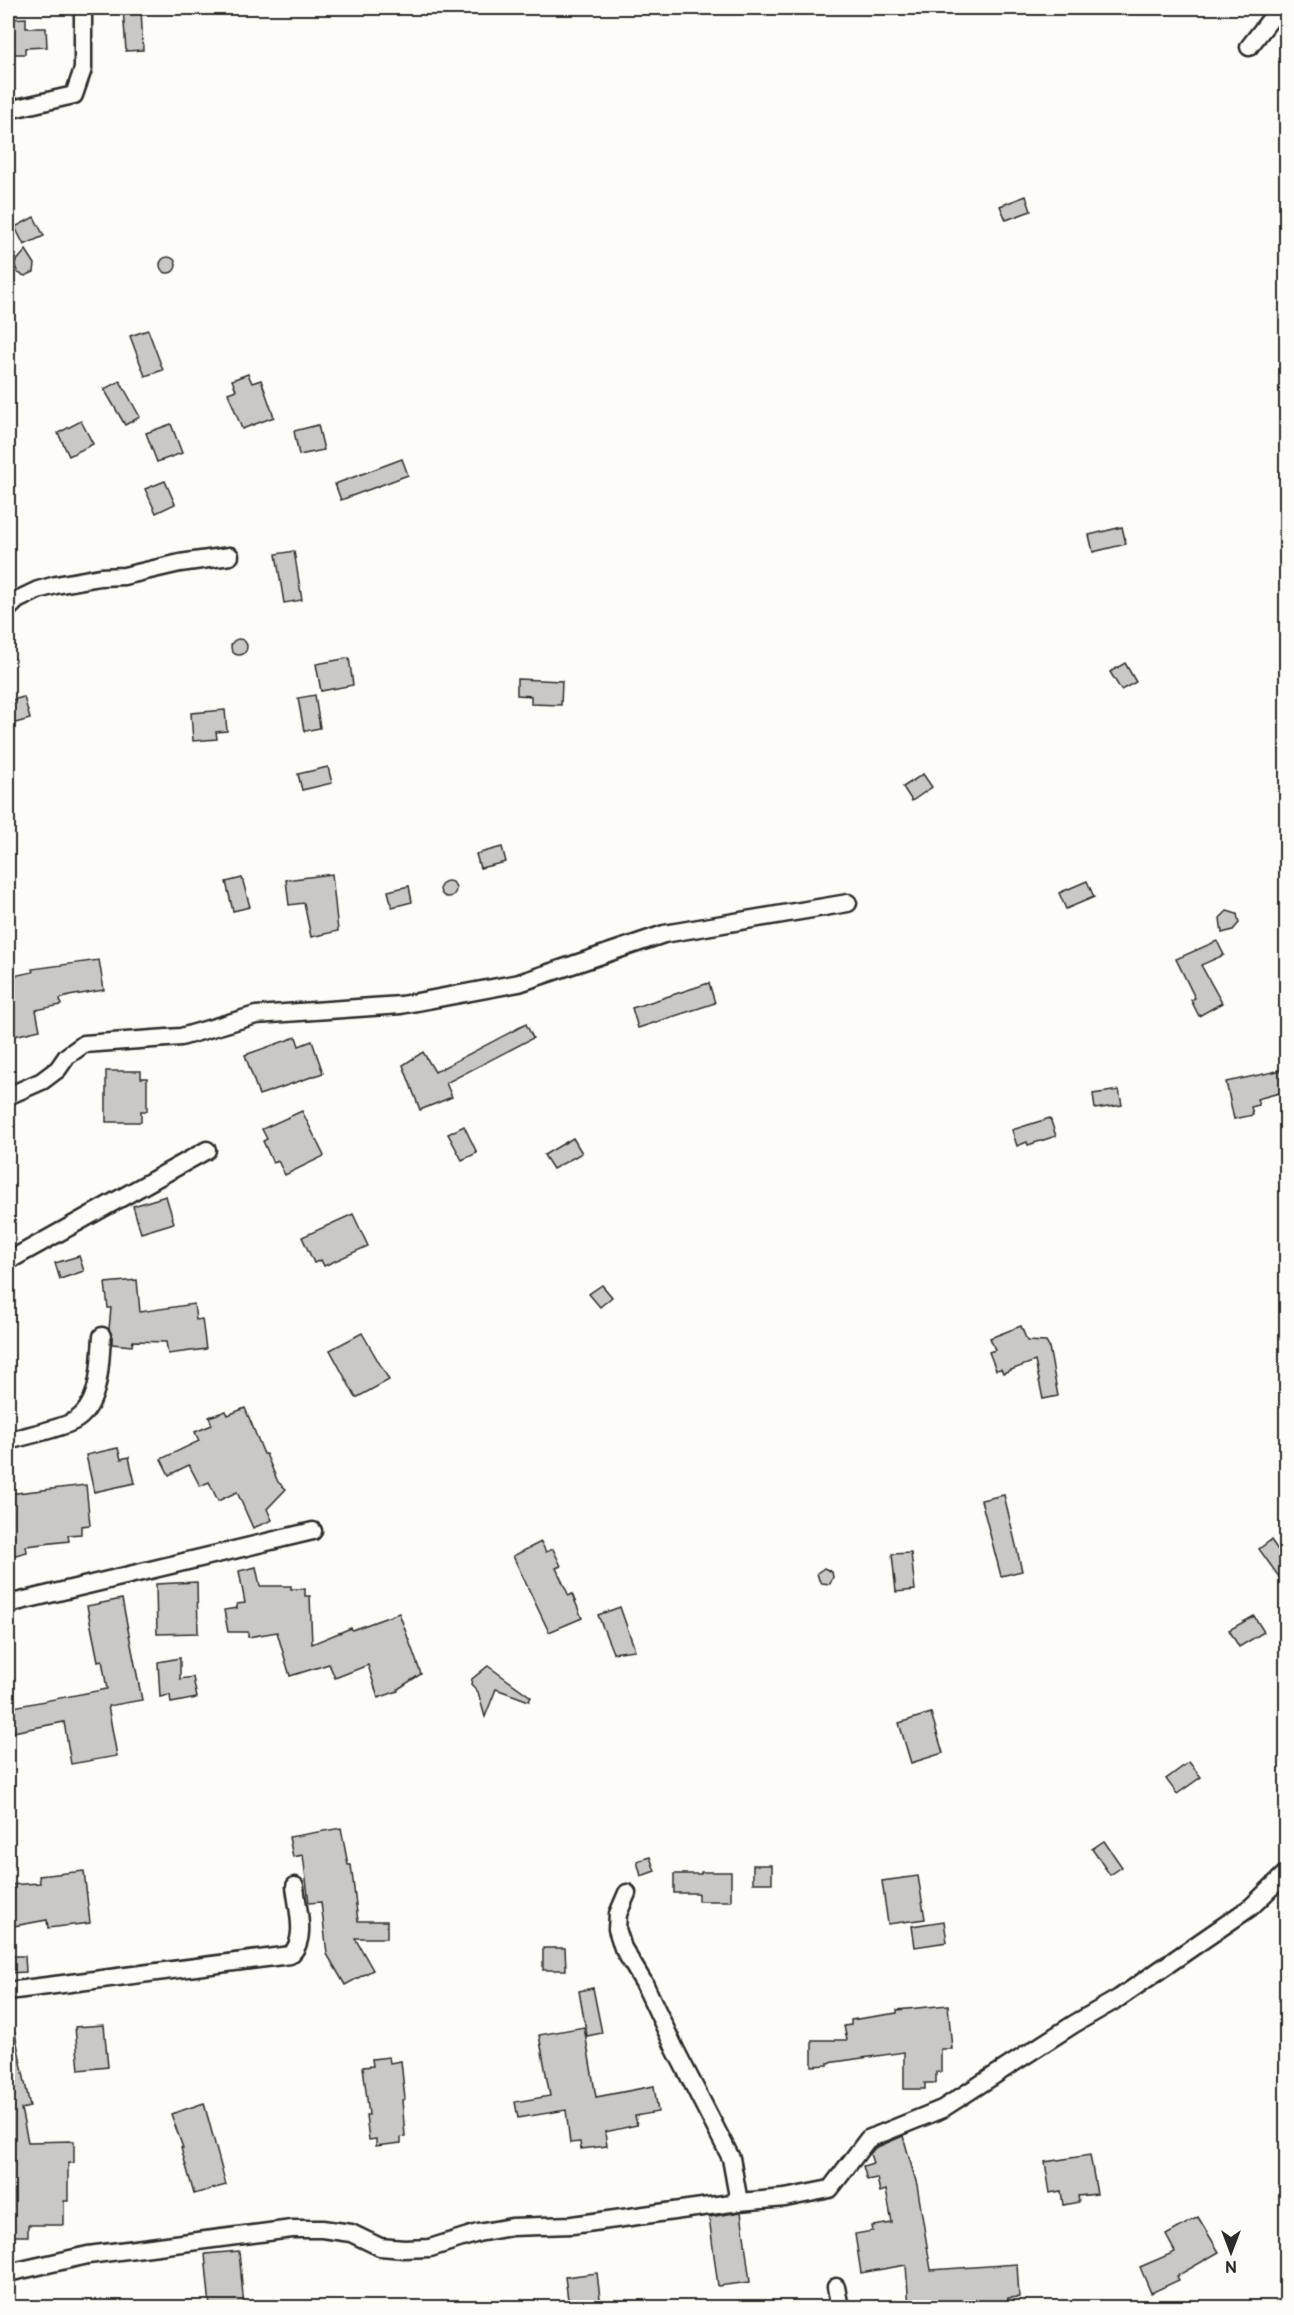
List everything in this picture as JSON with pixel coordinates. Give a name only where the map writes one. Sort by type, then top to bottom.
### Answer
[{"type":"street","points":[[8,110],[75,95],[83,69],[83,8]]},
{"type":"street","points":[[1249,48],[1276,12],[1276,8]]},
{"type":"street","points":[[8,609],[17,600],[56,585],[100,577],[124,576],[180,563],[230,556]]},
{"type":"street","points":[[8,1096],[42,1081],[58,1069],[67,1056],[84,1044],[181,1037],[256,1015],[413,1003],[519,983],[664,934],[848,903]]},
{"type":"street","points":[[8,1261],[207,1150]]},
{"type":"street","points":[[8,1441],[74,1421],[84,1412],[92,1399],[100,1368],[102,1336]]},
{"type":"street","points":[[8,1605],[313,1531]]},
{"type":"street","points":[[8,2273],[87,2255],[292,2229],[342,2232],[380,2247],[430,2248],[478,2234],[511,2228],[572,2225],[739,2202],[785,2198],[830,2189],[868,2139],[942,2109],[1074,2024],[1119,1998],[1251,1907],[1287,1872]]},
{"type":"street","points":[[8,1991],[290,1955],[297,1949],[300,1937],[295,1886]]},
{"type":"street","points":[[627,1893],[618,1914],[617,1929],[622,1948],[644,1983],[731,2158],[739,2202]]},
{"type":"street","points":[[836,2287],[840,2307]]},
{"type":"building","points":[[123,8],[141,8],[143,50],[126,51]]},
{"type":"building","points":[[26,18],[26,28],[46,28],[47,47],[25,48],[25,54],[8,54],[8,19]]},
{"type":"building","points":[[1026,196],[1031,211],[1006,220],[1000,206]]},
{"type":"building","points":[[34,217],[44,236],[24,245],[15,227]]},
{"type":"building","points":[[26,250],[35,264],[34,272],[25,276],[18,273],[14,264]]},
{"type":"building","points":[[168,257],[176,265],[168,273],[160,265]]},
{"type":"building","points":[[148,330],[163,370],[145,376],[130,336]]},
{"type":"building","points":[[248,374],[252,383],[261,380],[274,417],[242,429],[228,393],[236,390],[232,380]]},
{"type":"building","points":[[120,381],[140,417],[125,425],[104,389]]},
{"type":"building","points":[[81,421],[93,444],[69,456],[58,433]]},
{"type":"building","points":[[171,424],[182,453],[157,462],[146,433]]},
{"type":"building","points":[[318,425],[324,450],[299,455],[294,431]]},
{"type":"building","points":[[402,459],[408,475],[341,500],[335,484]]},
{"type":"building","points":[[165,481],[175,504],[156,513],[145,489]]},
{"type":"building","points":[[1122,527],[1126,544],[1093,552],[1089,535]]},
{"type":"building","points":[[294,551],[302,600],[284,603],[276,554]]},
{"type":"building","points":[[239,639],[245,641],[247,647],[245,653],[239,655],[233,653],[231,647],[233,641]]},
{"type":"building","points":[[349,658],[353,685],[321,691],[316,664]]},
{"type":"building","points":[[1125,663],[1136,682],[1121,690],[1110,672]]},
{"type":"building","points":[[517,679],[562,681],[561,705],[531,704],[531,696],[517,695]]},
{"type":"building","points":[[315,695],[320,728],[304,731],[298,698]]},
{"type":"building","points":[[24,697],[30,719],[8,725],[8,701]]},
{"type":"building","points":[[225,710],[227,731],[216,732],[217,739],[193,741],[191,713]]},
{"type":"building","points":[[328,767],[332,783],[302,790],[298,774]]},
{"type":"building","points":[[923,774],[932,787],[912,801],[903,787]]},
{"type":"building","points":[[502,847],[506,862],[480,868],[476,854]]},
{"type":"building","points":[[332,874],[338,931],[311,937],[304,903],[289,905],[286,880]]},
{"type":"building","points":[[242,878],[250,907],[233,911],[226,882]]},
{"type":"building","points":[[448,881],[454,883],[456,889],[454,895],[448,897],[442,895],[440,889],[442,883]]},
{"type":"building","points":[[1087,881],[1094,897],[1066,909],[1059,893]]},
{"type":"building","points":[[409,886],[412,902],[392,907],[388,891]]},
{"type":"building","points":[[1227,911],[1237,914],[1239,923],[1233,930],[1222,933],[1220,918]]},
{"type":"building","points":[[1217,941],[1224,955],[1201,965],[1222,1003],[1199,1016],[1191,1000],[1195,998],[1176,959]]},
{"type":"building","points":[[99,960],[104,990],[69,996],[60,999],[61,1005],[36,1010],[40,1030],[14,1036],[8,998],[8,977],[33,972],[32,969]]},
{"type":"building","points":[[709,983],[715,1003],[638,1028],[632,1008]]},
{"type":"building","points":[[526,1024],[533,1038],[446,1083],[452,1097],[420,1110],[403,1065],[423,1052],[435,1072]]},
{"type":"building","points":[[296,1037],[299,1046],[312,1041],[323,1073],[259,1095],[245,1055]]},
{"type":"building","points":[[1287,1069],[1287,1091],[1257,1099],[1259,1105],[1251,1107],[1253,1115],[1234,1119],[1226,1082]]},
{"type":"building","points":[[106,1071],[141,1071],[141,1078],[147,1078],[147,1111],[141,1111],[141,1122],[106,1122]]},
{"type":"building","points":[[1119,1090],[1122,1105],[1095,1109],[1093,1094]]},
{"type":"building","points":[[302,1111],[324,1156],[285,1175],[278,1161],[273,1163],[263,1141],[267,1139],[262,1129]]},
{"type":"building","points":[[1050,1118],[1056,1136],[1017,1146],[1012,1130]]},
{"type":"building","points":[[464,1126],[477,1153],[462,1160],[448,1134]]},
{"type":"building","points":[[573,1138],[582,1153],[553,1169],[544,1155]]},
{"type":"building","points":[[166,1196],[174,1223],[141,1233],[133,1206]]},
{"type":"building","points":[[353,1214],[368,1246],[324,1266],[321,1260],[314,1263],[302,1237]]},
{"type":"building","points":[[79,1256],[84,1271],[60,1279],[55,1263]]},
{"type":"building","points":[[137,1280],[140,1312],[194,1304],[196,1320],[202,1319],[206,1349],[168,1354],[166,1342],[133,1341],[132,1346],[112,1344],[109,1329],[111,1308],[108,1308],[105,1283]]},
{"type":"building","points":[[602,1285],[612,1297],[600,1307],[589,1294]]},
{"type":"building","points":[[1021,1326],[1027,1341],[1046,1342],[1049,1347],[1058,1396],[1043,1399],[1035,1361],[1003,1373],[1001,1369],[996,1370],[989,1352],[995,1350],[990,1338]]},
{"type":"building","points":[[362,1333],[389,1380],[356,1398],[330,1350]]},
{"type":"building","points":[[245,1408],[278,1482],[286,1489],[267,1509],[272,1520],[253,1528],[237,1492],[218,1501],[209,1482],[200,1486],[189,1465],[169,1475],[161,1459],[199,1441],[195,1432],[212,1425],[209,1417],[226,1411],[228,1415]]},
{"type":"building","points":[[118,1448],[121,1459],[129,1457],[135,1483],[94,1492],[86,1455]]},
{"type":"building","points":[[86,1485],[90,1525],[81,1526],[81,1534],[68,1535],[69,1541],[26,1546],[27,1552],[8,1557],[8,1494]]},
{"type":"building","points":[[1004,1495],[1022,1571],[1001,1576],[981,1500]]},
{"type":"building","points":[[1271,1540],[1287,1563],[1287,1588],[1259,1549]]},
{"type":"building","points":[[541,1542],[546,1552],[553,1549],[561,1566],[556,1568],[569,1596],[572,1594],[582,1618],[549,1632],[513,1556]]},
{"type":"building","points":[[911,1553],[915,1590],[896,1592],[892,1554]]},
{"type":"building","points":[[256,1567],[260,1586],[291,1586],[291,1589],[305,1589],[305,1596],[310,1596],[312,1644],[351,1628],[352,1630],[399,1613],[421,1674],[398,1691],[378,1698],[368,1665],[335,1678],[329,1664],[290,1676],[277,1632],[248,1637],[248,1632],[228,1632],[224,1610],[237,1608],[237,1604],[245,1603],[239,1571]]},
{"type":"building","points":[[824,1568],[832,1572],[833,1577],[830,1584],[819,1580],[817,1573]]},
{"type":"building","points":[[197,1582],[198,1633],[157,1634],[156,1584]]},
{"type":"building","points":[[122,1599],[142,1700],[108,1706],[117,1756],[71,1764],[64,1722],[8,1733],[8,1708],[107,1689],[102,1660],[98,1661],[87,1606]]},
{"type":"building","points":[[620,1607],[635,1650],[613,1653],[598,1615]]},
{"type":"building","points":[[1254,1616],[1264,1632],[1239,1647],[1229,1630]]},
{"type":"building","points":[[180,1658],[180,1679],[193,1677],[197,1698],[171,1703],[170,1695],[160,1697],[158,1662]]},
{"type":"building","points":[[488,1666],[531,1697],[529,1701],[496,1689],[485,1717],[478,1692],[471,1684],[472,1679]]},
{"type":"building","points":[[931,1713],[943,1753],[911,1763],[899,1723]]},
{"type":"building","points":[[1189,1762],[1201,1777],[1177,1794],[1166,1779]]},
{"type":"building","points":[[341,1828],[348,1865],[351,1865],[358,1921],[387,1921],[387,1938],[355,1938],[373,1970],[345,1985],[327,1954],[321,1902],[309,1903],[303,1855],[293,1857],[289,1837]]},
{"type":"building","points":[[1104,1841],[1122,1867],[1110,1875],[1092,1849]]},
{"type":"building","points":[[650,1857],[655,1871],[641,1876],[637,1861]]},
{"type":"building","points":[[753,1865],[772,1865],[772,1883],[753,1883]]},
{"type":"building","points":[[84,1871],[90,1923],[48,1928],[47,1920],[8,1927],[8,1885],[40,1883],[39,1876]]},
{"type":"building","points":[[701,1872],[731,1872],[731,1901],[698,1901],[698,1893],[674,1893],[674,1874],[701,1874]]},
{"type":"building","points":[[918,1876],[925,1919],[888,1924],[882,1881]]},
{"type":"building","points":[[944,1921],[947,1942],[915,1947],[912,1926]]},
{"type":"building","points":[[543,1948],[565,1948],[566,1970],[543,1970]]},
{"type":"building","points":[[8,1956],[25,1956],[26,1972],[8,1973]]},
{"type":"building","points":[[593,1988],[602,2033],[587,2036],[579,1991]]},
{"type":"building","points":[[948,2005],[952,2049],[941,2049],[941,2072],[936,2072],[936,2083],[925,2083],[925,2089],[904,2089],[904,2052],[812,2066],[812,2040],[847,2040],[844,2026],[851,2025],[851,2020],[897,2013],[897,2010]]},
{"type":"building","points":[[104,2025],[108,2067],[79,2070],[75,2027]]},
{"type":"building","points":[[584,2027],[596,2097],[654,2086],[658,2112],[635,2116],[637,2125],[605,2132],[607,2146],[581,2149],[580,2142],[570,2143],[566,2110],[518,2118],[515,2102],[550,2096],[539,2035]]},
{"type":"building","points":[[15,2033],[30,2107],[21,2109],[28,2142],[74,2141],[74,2163],[68,2163],[68,2201],[64,2201],[64,2225],[28,2225],[28,2236],[11,2236],[11,2172],[8,2172],[8,2034]]},
{"type":"building","points":[[389,2057],[390,2063],[401,2061],[405,2099],[402,2100],[405,2136],[401,2137],[401,2143],[376,2146],[376,2139],[369,2140],[366,2115],[369,2115],[363,2067],[373,2066],[372,2059]]},
{"type":"building","points":[[204,2103],[226,2185],[194,2194],[181,2148],[183,2148],[171,2114]]},
{"type":"building","points":[[903,2136],[917,2185],[931,2270],[1017,2264],[1019,2297],[1008,2298],[1008,2306],[981,2307],[981,2302],[938,2305],[939,2307],[909,2307],[906,2265],[861,2273],[855,2234],[873,2231],[872,2226],[892,2223],[886,2190],[880,2192],[877,2178],[867,2180],[863,2166],[873,2163],[870,2154],[875,2148]]},
{"type":"building","points":[[1090,2155],[1097,2194],[1078,2196],[1079,2202],[1063,2205],[1061,2191],[1050,2193],[1045,2162]]},
{"type":"building","points":[[741,2212],[750,2282],[718,2286],[709,2217]]},
{"type":"building","points":[[1198,2217],[1219,2252],[1177,2276],[1179,2280],[1151,2293],[1140,2267],[1175,2252],[1166,2235]]},
{"type":"building","points":[[239,2251],[244,2307],[210,2307],[205,2254]]},
{"type":"building","points":[[597,2273],[601,2307],[569,2307],[565,2277]]}]
